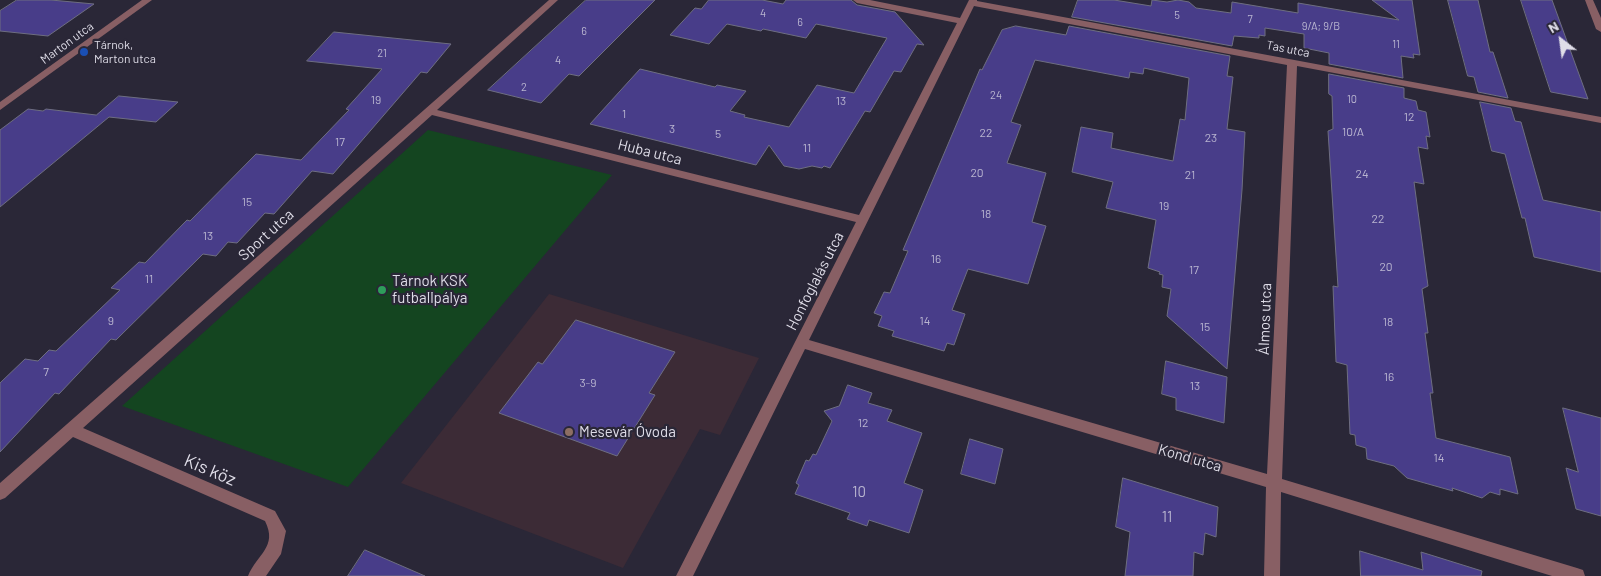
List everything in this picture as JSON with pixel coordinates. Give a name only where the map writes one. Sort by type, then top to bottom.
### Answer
[{"type":"street","name":"Marton utca","points":[[0,107],[148,0]]},
{"type":"street","name":"Sport utca","points":[[0,493],[554,0]]},
{"type":"street","points":[[857,0],[962,21]]},
{"type":"street","points":[[1589,0],[1601,29]]},
{"type":"street","name":"Honfoglalás utca","points":[[684,576],[864,220],[972,1]]},
{"type":"street","name":"Tas utca","points":[[972,1],[1601,120]]},
{"type":"street","name":"Álmos utca","points":[[1272,576],[1274,483],[1292,63]]},
{"type":"street","name":"Huba utca","points":[[429,111],[864,220]]},
{"type":"street","name":"Kond utca","points":[[801,343],[1274,483],[1577,576]]},
{"type":"street","name":"Kis köz","points":[[72,430],[270,516],[278,532],[275,549],[256,576]]},
{"type":"shaded area","name":"Mesevár Óvoda","points":[[549,294],[759,358],[720,435],[700,429],[623,568],[401,483]]},
{"type":"green space","name":"Tárnok KSK futballpálya","points":[[428,130],[612,175],[348,487],[122,406]]},
{"type":"building","points":[[17,0],[51,0],[94,4],[48,36],[0,31],[0,11]]},
{"type":"building","points":[[586,0],[655,0],[579,76],[569,74],[541,103],[488,90]]},
{"type":"building","points":[[709,0],[762,0],[783,4],[786,0],[851,0],[857,5],[895,12],[924,45],[917,44],[901,72],[894,71],[870,112],[865,111],[830,168],[812,166],[799,169],[784,166],[769,145],[756,165],[590,124],[640,69],[715,87],[717,85],[746,91],[730,111],[745,115],[744,117],[789,127],[817,85],[854,93],[887,38],[816,24],[806,38],[727,24],[709,44],[670,35],[695,8],[701,9]]},
{"type":"building","points":[[1078,0],[1114,0],[1151,6],[1152,0],[1167,2],[1178,0],[1189,2],[1196,8],[1231,13],[1232,2],[1298,13],[1298,3],[1399,20],[1372,0],[1412,0],[1420,55],[1413,54],[1414,58],[1401,56],[1403,78],[1329,64],[1329,53],[1304,48],[1304,34],[1265,28],[1265,36],[1259,35],[1259,38],[1234,36],[1232,46],[1072,17]]},
{"type":"building","points":[[1448,0],[1478,0],[1490,52],[1493,52],[1508,98],[1478,92],[1474,77],[1468,76]]},
{"type":"building","points":[[1521,0],[1552,0],[1588,99],[1551,92]]},
{"type":"building","points":[[1016,26],[1066,35],[1069,26],[1230,56],[1227,76],[1233,77],[1227,129],[1245,132],[1227,369],[1167,316],[1171,289],[1162,287],[1163,275],[1159,274],[1160,272],[1148,268],[1156,220],[1106,208],[1113,182],[1072,172],[1081,127],[1113,133],[1111,148],[1173,161],[1180,119],[1185,120],[1189,78],[1144,68],[1143,74],[1130,72],[1129,78],[1035,60],[1011,122],[1021,125],[1007,163],[1046,173],[1032,222],[1046,226],[1028,284],[968,269],[952,310],[965,314],[954,345],[947,343],[944,351],[892,336],[894,331],[878,326],[882,316],[874,313],[884,292],[890,293],[908,251],[903,250],[980,69],[982,70],[1002,30]]},
{"type":"building","points":[[334,32],[451,44],[427,73],[421,72],[333,174],[312,171],[274,214],[265,213],[237,243],[228,242],[216,256],[203,254],[116,340],[111,339],[59,394],[55,393],[0,452],[0,383],[25,359],[38,361],[49,350],[56,351],[120,290],[111,288],[139,262],[145,263],[187,220],[190,221],[256,154],[301,160],[349,110],[346,109],[382,69],[307,61]]},
{"type":"building","points":[[1329,74],[1404,88],[1404,98],[1416,101],[1418,110],[1426,112],[1430,137],[1426,136],[1428,149],[1418,147],[1424,184],[1414,182],[1428,286],[1422,289],[1428,333],[1425,333],[1433,393],[1430,393],[1436,438],[1510,457],[1518,494],[1500,489],[1500,495],[1490,492],[1482,498],[1452,488],[1453,491],[1407,478],[1394,466],[1367,459],[1366,448],[1356,445],[1355,435],[1350,434],[1347,365],[1336,362],[1333,286],[1338,287],[1328,131],[1333,129]]},
{"type":"building","points":[[119,96],[178,102],[156,122],[109,117],[0,207],[0,130],[28,109],[43,111],[46,109],[96,115]]},
{"type":"building","points":[[1480,102],[1511,108],[1515,121],[1521,122],[1543,200],[1601,212],[1601,272],[1534,257],[1525,218],[1522,218],[1505,154],[1492,151]]},
{"type":"building","points":[[576,320],[675,352],[649,393],[655,395],[617,456],[499,413],[538,362],[542,364]]},
{"type":"building","points":[[1166,361],[1227,377],[1224,423],[1176,410],[1176,398],[1162,394]]},
{"type":"building","points":[[848,385],[872,393],[868,403],[892,410],[887,421],[922,433],[904,483],[923,490],[909,533],[869,520],[867,526],[847,519],[850,513],[795,494],[799,485],[796,483],[806,460],[809,461],[813,454],[816,455],[832,421],[824,411],[839,406]]},
{"type":"building","points":[[1563,408],[1601,418],[1601,516],[1576,509],[1566,468],[1578,472]]},
{"type":"building","points":[[970,439],[1003,449],[995,484],[961,474]]},
{"type":"building","points":[[1123,478],[1218,507],[1216,537],[1205,533],[1203,555],[1194,552],[1193,576],[1125,576],[1130,532],[1116,527]]},
{"type":"building","points":[[365,550],[425,576],[348,576]]},
{"type":"building","points":[[1360,551],[1423,570],[1421,552],[1482,571],[1481,576],[1361,576]]},
{"type":"place","name":"Tárnok, Marton utca","points":[[84,52]]},
{"type":"place","name":"Tárnok KSK futballpálya","points":[[382,290]]},
{"type":"place","name":"Mesevár Óvoda","points":[[569,432]]}]
